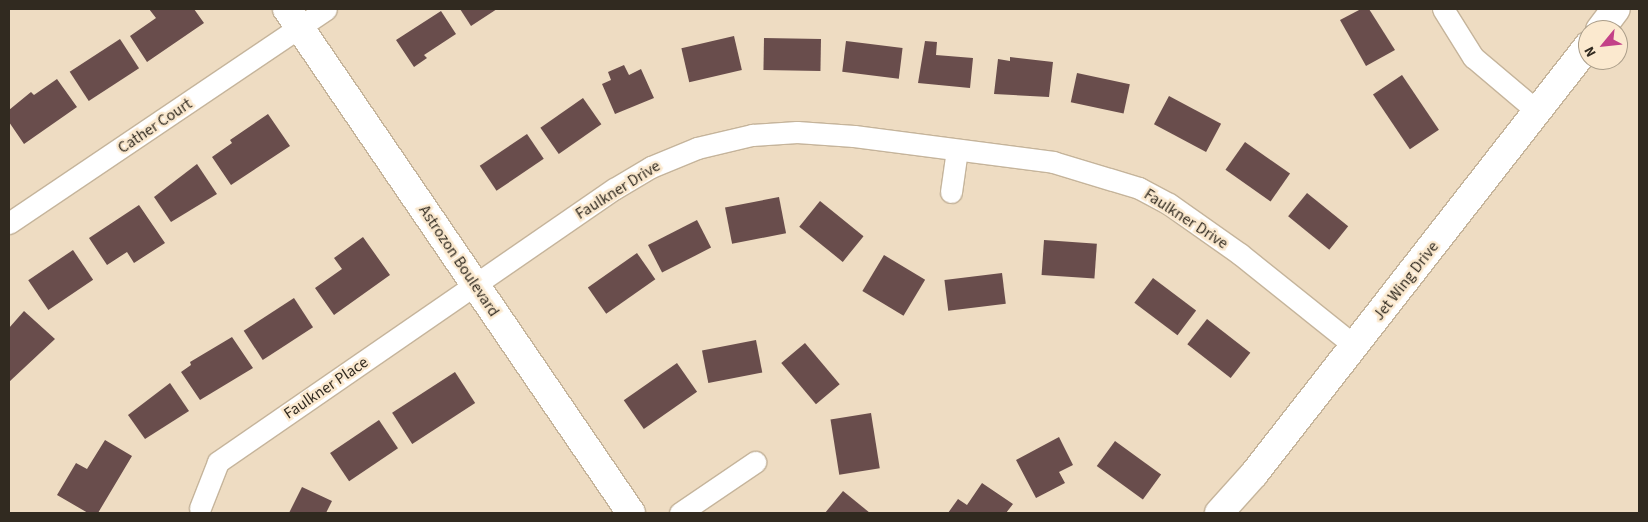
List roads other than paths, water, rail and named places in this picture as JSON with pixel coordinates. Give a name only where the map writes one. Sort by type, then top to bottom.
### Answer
[{"type":"main road","points":[[1608,20],[1616,9]]},
{"type":"main road","name":"Astrozon Boulevard","points":[[293,18],[631,513]]},
{"type":"main road","name":"Jet Wing Drive","points":[[1219,513],[1254,474],[1356,346],[1578,59]]},
{"type":"street","name":"Cather Court","points":[[9,223],[293,18],[326,9]]},
{"type":"street","points":[[1443,9],[1473,57],[1538,112]]},
{"type":"street","name":"Faulkner Drive","points":[[475,286],[614,189],[651,167],[697,148],[752,135],[797,132],[1053,162],[1139,188],[1169,204],[1240,254],[1356,346]]},
{"type":"street","points":[[951,192],[957,150]]},
{"type":"street","name":"Faulkner Place","points":[[200,508],[218,462],[475,286]]},
{"type":"street","points":[[680,513],[754,462]]}]
